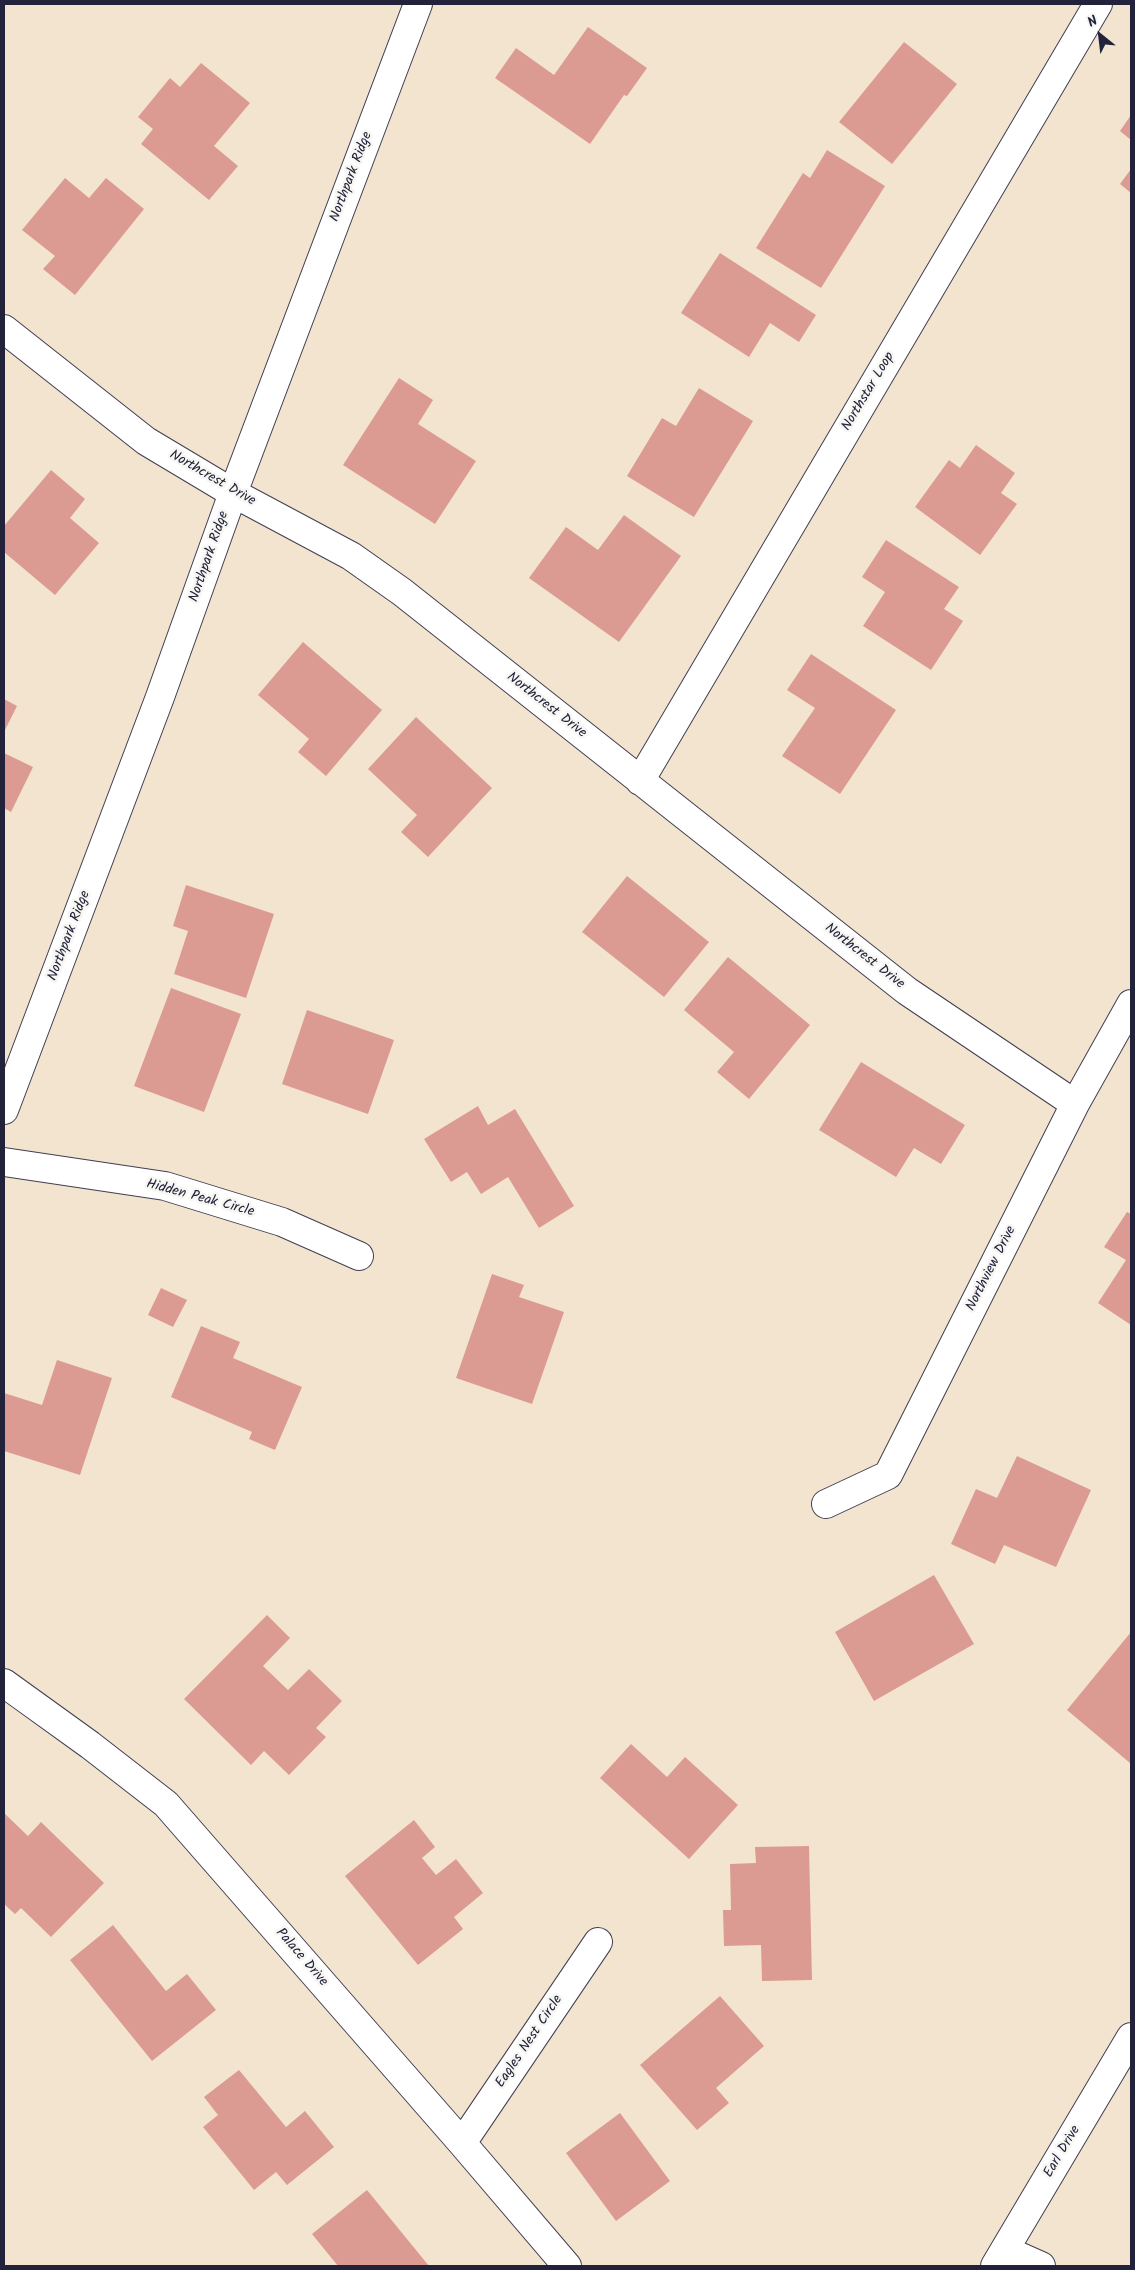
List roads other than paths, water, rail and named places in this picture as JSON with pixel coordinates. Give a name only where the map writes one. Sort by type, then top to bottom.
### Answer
[{"type":"street","name":"Northpark Ridge","points":[[4,1110],[160,698],[233,494],[418,4]]},
{"type":"street","name":"Northstar Loop","points":[[640,781],[1098,4]]},
{"type":"street","name":"Northcrest Drive","points":[[4,329],[146,441],[233,494],[351,556],[402,592],[907,991],[1075,1104]]},
{"type":"street","name":"Northview Drive","points":[[826,1504],[888,1475],[1075,1104],[1131,1004]]},
{"type":"street","name":"Hidden Peak Circle","points":[[4,1162],[166,1186],[282,1222],[359,1256]]},
{"type":"street","name":"Palace Drive","points":[[4,1683],[90,1745],[166,1804],[462,2142],[567,2266]]},
{"type":"street","name":"Eagles Nest Circle","points":[[462,2142],[598,1942]]},
{"type":"street","name":"Earl Drive","points":[[1000,2258],[1131,2037]]},
{"type":"street","points":[[1000,2258],[1040,2266]]}]
